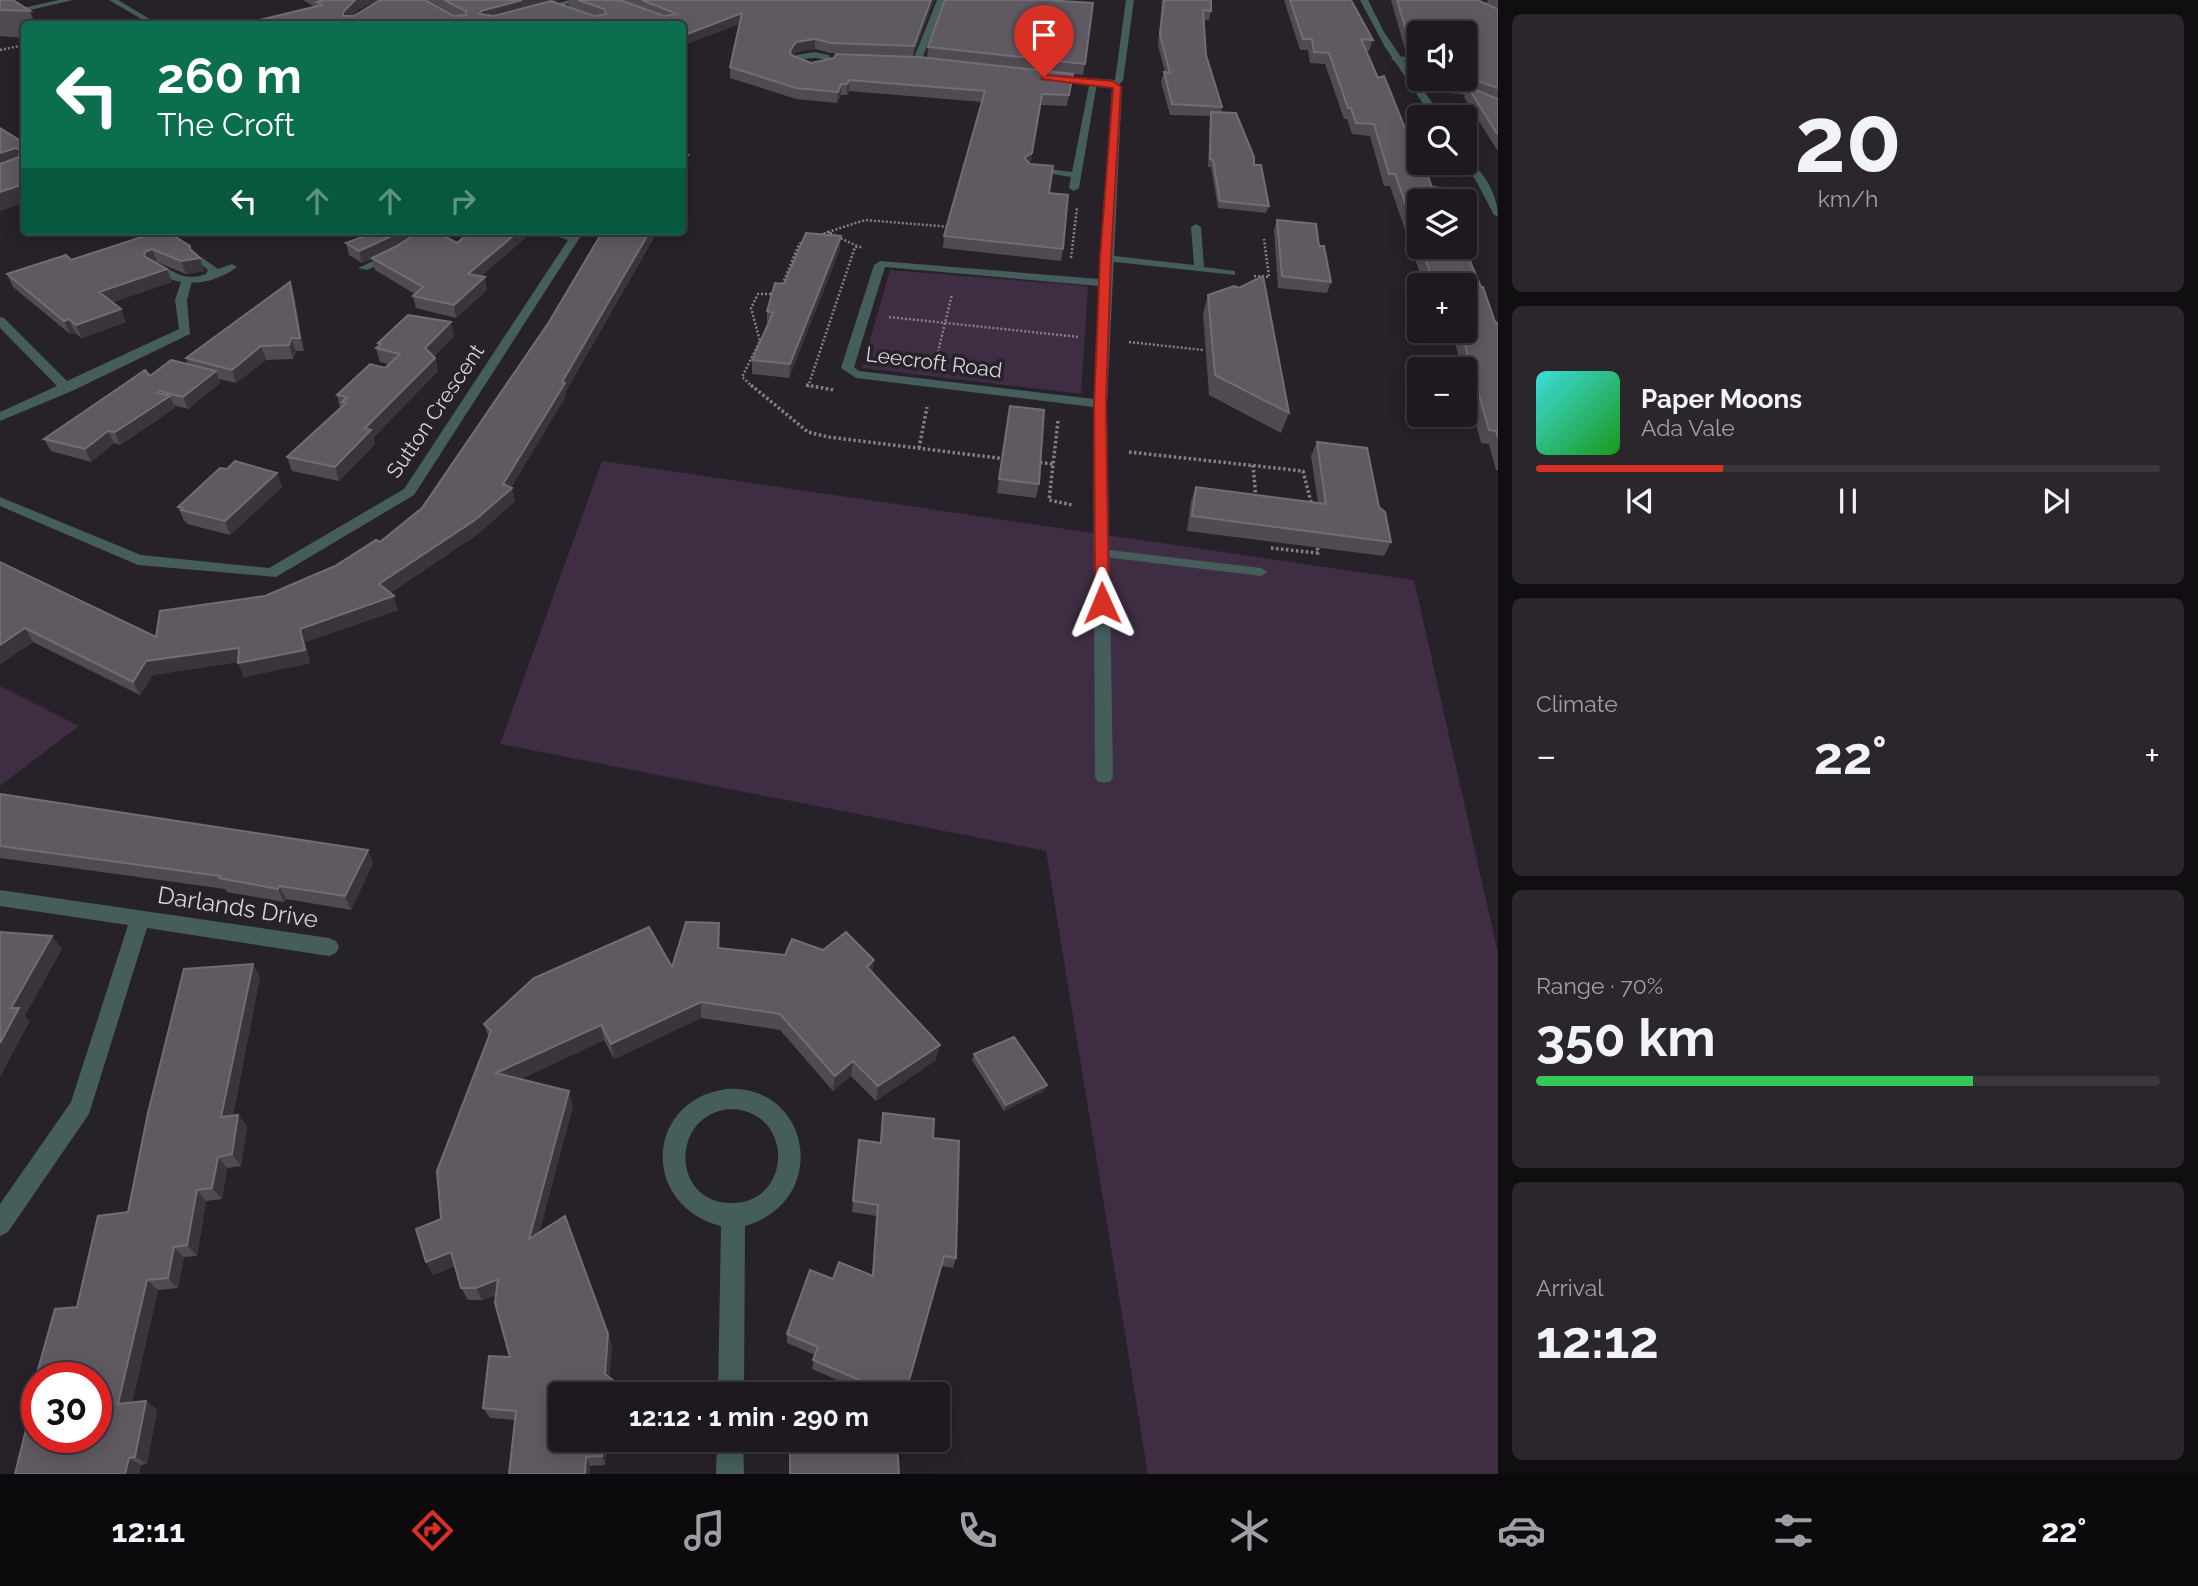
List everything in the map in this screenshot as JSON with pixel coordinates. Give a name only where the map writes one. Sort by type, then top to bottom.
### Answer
[{"type":"street","points":[[527,13],[579,0]]},
{"type":"street","points":[[918,62],[941,0]]},
{"type":"street","points":[[1040,77],[1093,83],[1113,84],[1119,81],[1130,0]]},
{"type":"street","points":[[1364,0],[1377,30],[1407,74]]},
{"type":"street","points":[[830,59],[842,60]]},
{"type":"street","points":[[905,62],[949,67]]},
{"type":"street","points":[[1104,777],[1100,404],[1105,258],[1117,87],[1113,84]]},
{"type":"street","points":[[1463,91],[1498,105]]},
{"type":"street","points":[[1476,175],[1498,213]]},
{"type":"street","name":"Sutton Crescent","points":[[0,501],[138,560],[271,573],[409,492],[577,235]]},
{"type":"street","name":"Leecroft Road","points":[[1100,404],[850,373],[847,368],[880,265],[884,263],[1105,283]]},
{"type":"street","points":[[2,415],[186,331],[180,291],[186,281]]},
{"type":"street","points":[[0,321],[68,387]]},
{"type":"street","name":"Darlands Drive","points":[[0,898],[329,947]]},
{"type":"street","name":"Darlands Drive","points":[[0,1224],[81,1107],[140,918]]},
{"type":"street","points":[[722,1100],[742,1100],[761,1107],[776,1118],[786,1133],[792,1153],[790,1172],[781,1192],[766,1205],[733,1216],[705,1210],[684,1192],[675,1177],[672,1157],[676,1137],[688,1118],[704,1107],[722,1100]]},
{"type":"street","points":[[731,1382],[733,1216]]},
{"type":"street","points":[[730,1452],[730,1474]]},
{"type":"lane","points":[[0,15],[69,0]]},
{"type":"lane","points":[[113,0],[149,21]]},
{"type":"lane","points":[[554,6],[567,11]]},
{"type":"lane","points":[[1394,58],[1407,59]]},
{"type":"lane","points":[[1074,188],[1093,83]]},
{"type":"lane","points":[[1030,170],[1076,175]]},
{"type":"lane","points":[[1196,227],[1199,269]]},
{"type":"lane","points":[[363,268],[400,252]]},
{"type":"lane","points":[[1105,258],[1231,273]]},
{"type":"lane","points":[[201,260],[213,269],[210,276]]},
{"type":"lane","points":[[156,268],[175,280],[195,282],[232,267]]},
{"type":"lane","points":[[1101,553],[1261,572]]},
{"type":"path","points":[[0,50],[21,46]]},
{"type":"path","points":[[1070,265],[1080,202],[1110,205]]},
{"type":"path","points":[[870,247],[857,246],[828,232],[865,220],[956,227]]},
{"type":"path","points":[[835,390],[806,385],[857,246]]},
{"type":"path","points":[[919,448],[958,268]]},
{"type":"path","points":[[833,310],[1203,350]]},
{"type":"path","points":[[1055,417],[1058,419],[1049,500],[1101,510]]},
{"type":"path","points":[[1100,449],[1303,471],[1313,510]]},
{"type":"path","points":[[1253,466],[1256,502]]},
{"type":"path","points":[[1268,547],[1318,553],[1315,532]]},
{"type":"shaded area","points":[[890,270],[1088,286],[1081,394],[862,368]]},
{"type":"shaded area","points":[[602,461],[1414,580],[1498,953],[1498,1474],[1148,1474],[1046,851],[500,744]]},
{"type":"shaded area","points":[[0,686],[79,726],[0,786]]},
{"type":"building","points":[[0,0],[13,0],[30,11],[0,10]]},
{"type":"building","points":[[319,0],[355,0],[343,12],[343,16],[354,16],[380,0],[425,0],[454,16],[466,15],[466,11],[444,0],[522,0],[481,11],[479,14],[494,16],[551,1],[594,16],[607,14],[604,9],[578,0],[620,0],[664,16],[677,14],[642,0],[931,0],[914,46],[831,43],[815,39],[796,42],[790,51],[791,55],[811,63],[834,58],[836,54],[919,57],[1073,74],[1069,95],[1042,94],[1032,153],[1024,158],[1030,164],[1053,166],[1049,193],[1068,195],[1063,249],[944,236],[985,91],[849,80],[847,84],[841,84],[838,92],[796,88],[730,67],[742,13],[686,34],[686,21],[255,21],[322,5],[317,2],[321,1]]},
{"type":"building","points":[[945,0],[1093,3],[1085,64],[928,47]]},
{"type":"building","points":[[1164,0],[1211,0],[1211,11],[1203,10],[1206,55],[1222,107],[1172,104],[1164,72],[1170,73],[1160,35]]},
{"type":"building","points":[[1290,0],[1351,0],[1373,40],[1361,39],[1378,78],[1384,76],[1407,133],[1407,175],[1428,175],[1432,187],[1441,189],[1407,189],[1407,208],[1395,174],[1389,174],[1374,124],[1356,123],[1329,53],[1314,52],[1312,39],[1303,39]]},
{"type":"building","points":[[1397,0],[1477,0],[1498,9],[1498,88],[1477,81],[1477,21],[1407,21],[1407,33]]},
{"type":"building","points":[[1470,91],[1477,91],[1498,99],[1498,134]]},
{"type":"building","points":[[1211,112],[1236,113],[1254,157],[1254,165],[1261,165],[1269,206],[1220,201],[1213,160],[1210,159]]},
{"type":"building","points":[[0,128],[21,141],[21,185],[0,192],[0,164],[19,157],[20,150],[16,148],[0,153]]},
{"type":"building","points":[[1277,220],[1316,224],[1319,246],[1324,246],[1331,282],[1282,276]]},
{"type":"building","points":[[806,233],[841,236],[790,364],[752,360],[773,313],[767,311],[775,283],[784,284]]},
{"type":"building","points":[[148,235],[172,235],[190,246],[200,258],[181,261],[152,249],[145,252],[144,256],[167,269],[99,292],[121,309],[76,325],[69,319],[64,321],[7,274],[66,255],[71,260]]},
{"type":"building","points":[[368,235],[393,235],[359,251],[346,243]]},
{"type":"building","points":[[414,235],[442,235],[457,243],[466,235],[514,235],[468,274],[485,277],[454,305],[413,296],[423,287],[372,258]]},
{"type":"building","points":[[601,235],[648,235],[562,382],[565,383],[503,484],[512,488],[475,520],[379,584],[394,596],[300,629],[305,650],[238,663],[239,648],[146,661],[133,682],[25,628],[0,645],[0,562],[156,637],[160,611],[265,596],[335,566],[376,540],[380,542],[422,508],[549,322]]},
{"type":"building","points":[[1425,259],[1469,259],[1475,273],[1430,273]]},
{"type":"building","points":[[1263,276],[1289,413],[1215,375],[1208,295],[1234,286],[1239,288]]},
{"type":"building","points":[[1477,278],[1495,322],[1498,323],[1498,438],[1496,431],[1489,430],[1477,388],[1477,357],[1468,357],[1464,343],[1477,343]]},
{"type":"building","points":[[290,282],[300,338],[291,338],[289,345],[261,346],[232,370],[186,358]]},
{"type":"building","points":[[408,315],[451,322],[425,348],[435,358],[365,428],[371,430],[335,467],[287,457],[346,403],[342,402],[347,397],[337,395],[370,364],[385,368],[400,354],[376,348]]},
{"type":"building","points":[[171,360],[216,371],[183,397],[160,391],[157,393],[170,396],[115,432],[108,431],[85,449],[44,439],[145,370],[150,376]]},
{"type":"building","points":[[1010,406],[1044,410],[1039,484],[999,479]]},
{"type":"building","points":[[1317,442],[1367,448],[1379,507],[1385,512],[1391,542],[1192,516],[1196,487],[1326,504]]},
{"type":"building","points":[[235,461],[277,473],[225,521],[178,507],[220,468],[227,469]]},
{"type":"building","points":[[0,794],[368,850],[345,896],[279,886],[278,889],[219,878],[220,876],[0,846]]},
{"type":"building","points":[[686,922],[719,923],[718,948],[785,955],[792,939],[823,950],[846,932],[874,960],[867,967],[940,1045],[878,1086],[853,1061],[835,1076],[780,1014],[701,1002],[611,1044],[601,1025],[496,1073],[569,1091],[529,1239],[565,1216],[608,1334],[605,1374],[614,1381],[548,1382],[548,1452],[602,1452],[602,1456],[586,1457],[585,1474],[509,1474],[516,1411],[483,1408],[489,1356],[510,1357],[495,1303],[498,1279],[476,1288],[461,1288],[451,1252],[426,1262],[416,1229],[441,1219],[437,1171],[491,1031],[484,1024],[534,978],[649,927],[672,967]]},
{"type":"building","points":[[0,932],[52,936],[11,1008],[19,1008],[0,1043]]},
{"type":"building","points":[[253,964],[221,1117],[238,1115],[232,1154],[218,1157],[212,1188],[197,1190],[187,1245],[174,1247],[168,1278],[147,1280],[118,1404],[146,1401],[135,1457],[129,1458],[125,1474],[15,1474],[21,1450],[21,1453],[112,1453],[112,1362],[40,1362],[55,1309],[77,1307],[98,1216],[128,1212],[148,1113],[184,969]]},
{"type":"building","points":[[1014,1037],[1047,1085],[1006,1105],[974,1054]]},
{"type":"building","points":[[883,1113],[934,1119],[933,1138],[959,1141],[956,1258],[944,1256],[909,1382],[864,1382],[813,1360],[818,1347],[787,1334],[810,1270],[833,1279],[839,1262],[873,1276],[878,1205],[853,1201],[859,1140],[881,1143]]},
{"type":"building","points":[[790,1452],[898,1452],[899,1474],[790,1474]]},
{"type":"route","points":[[1044,77],[1113,84],[1117,87],[1105,258],[1100,404],[1102,603]]}]
